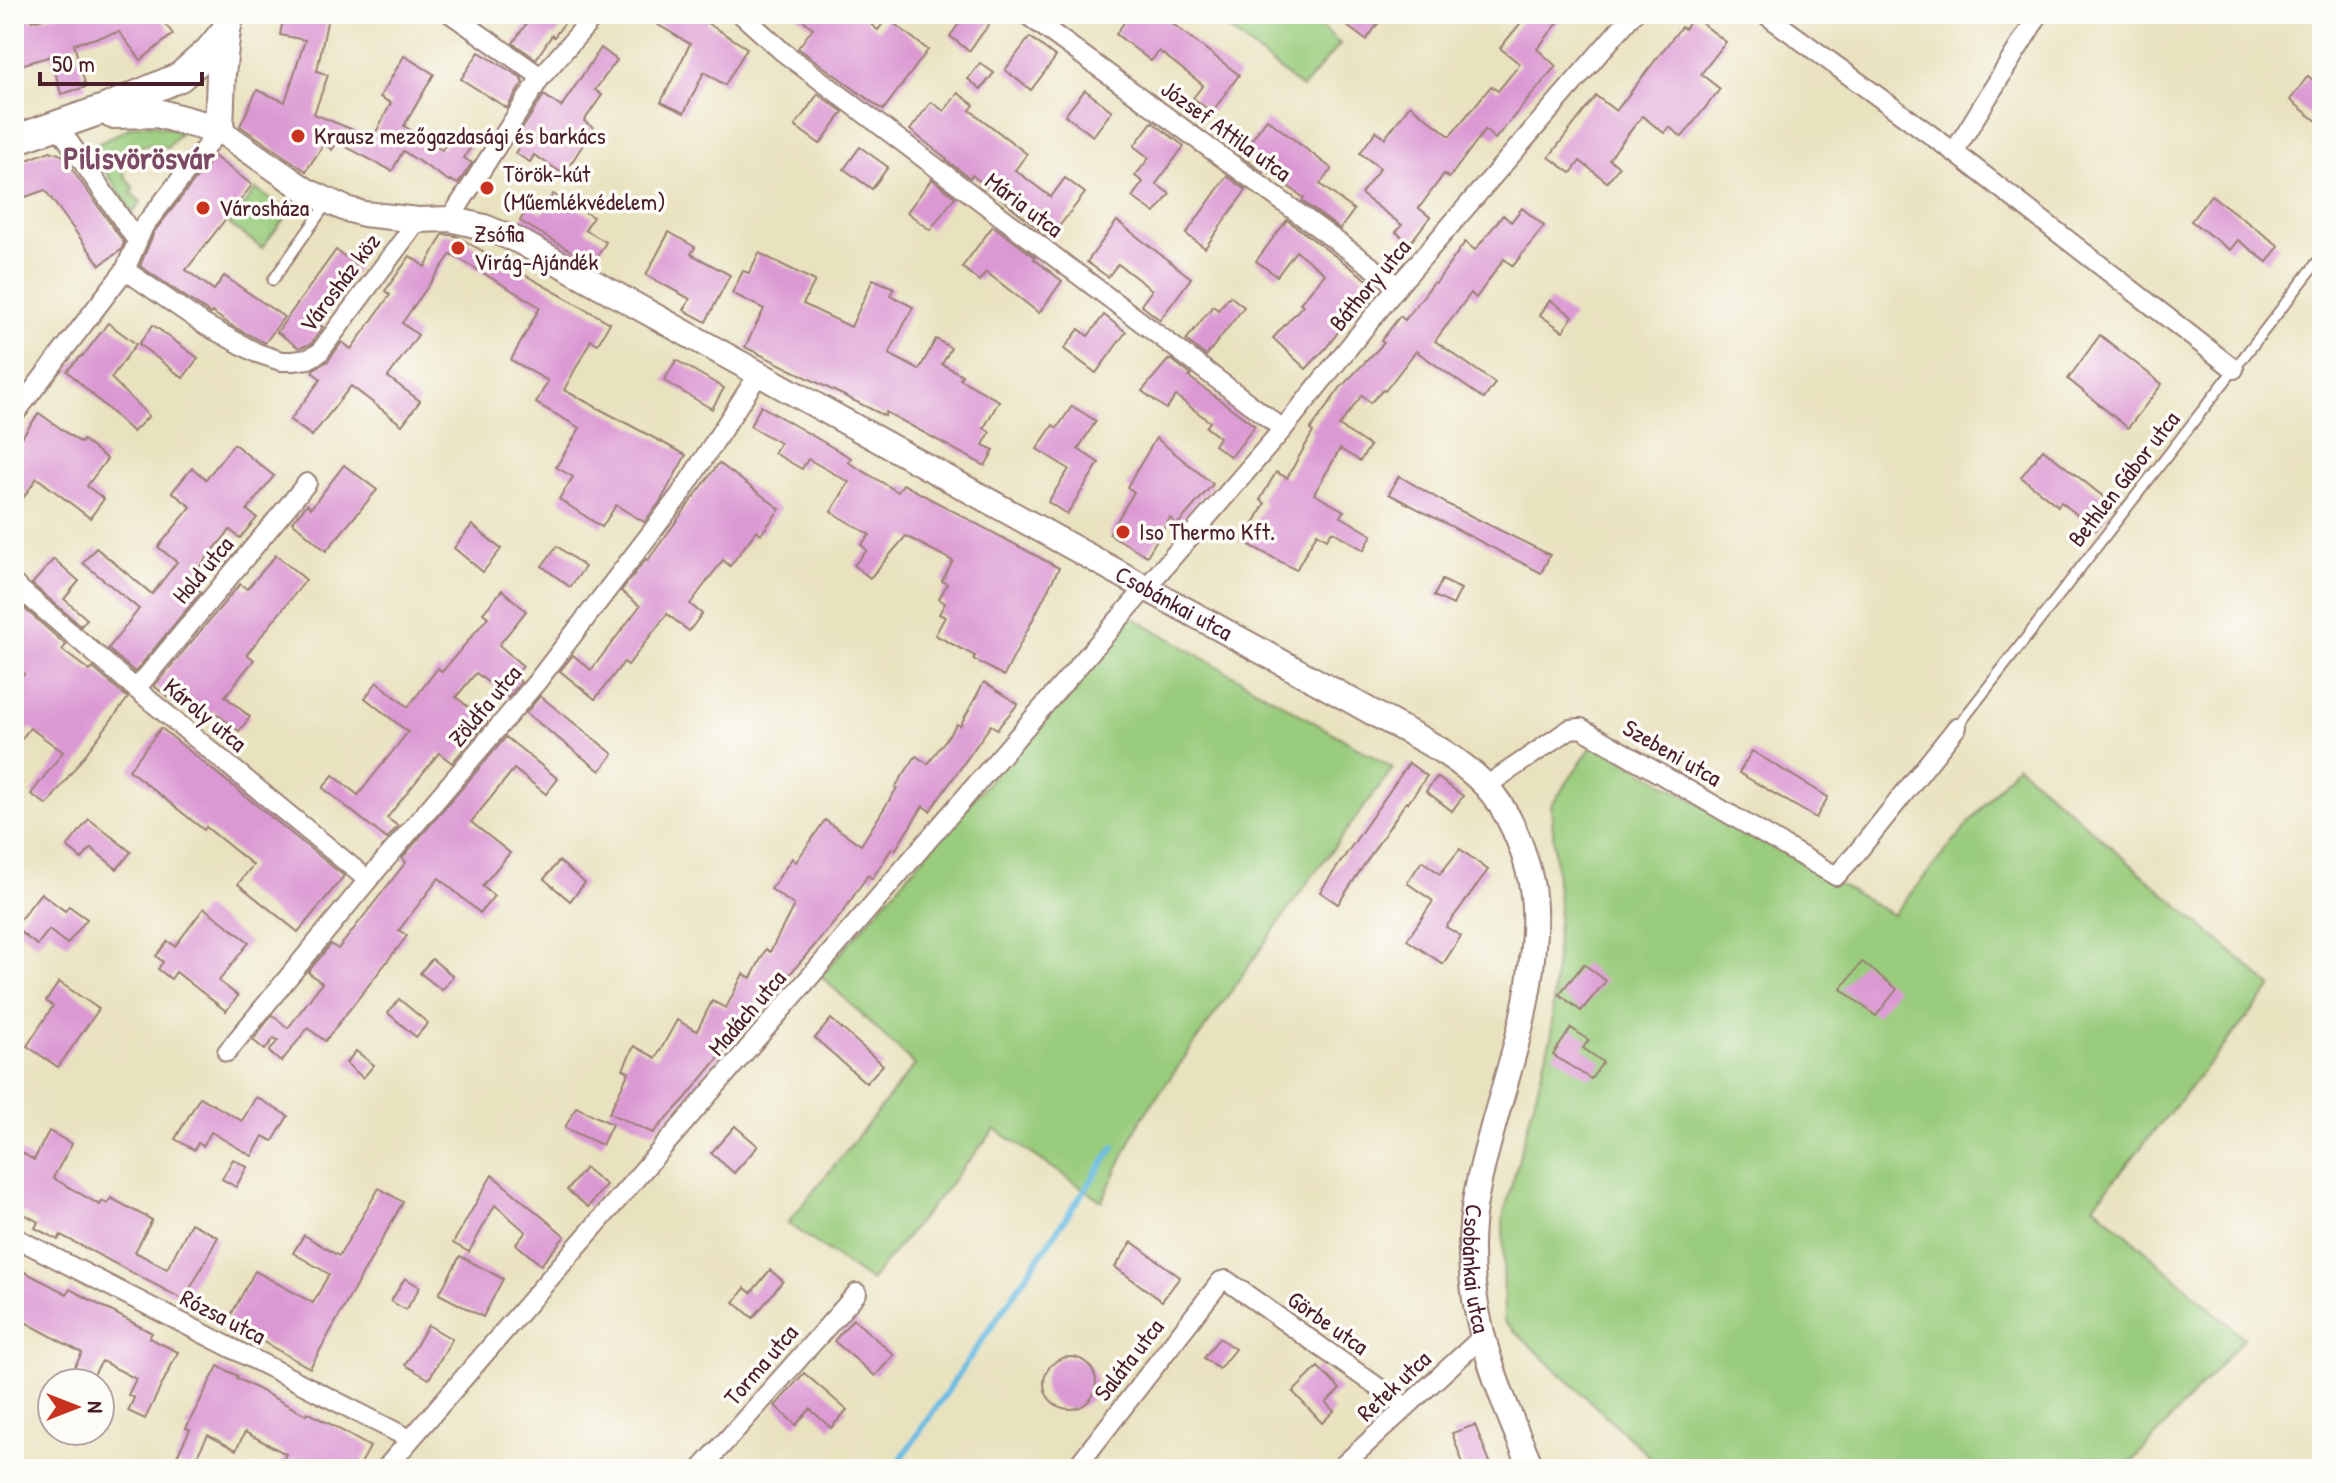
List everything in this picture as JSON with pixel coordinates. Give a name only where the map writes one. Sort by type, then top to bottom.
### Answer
[{"type":"main road","points":[[14,140],[130,99],[180,77],[209,51],[228,22]]},
{"type":"main road","points":[[215,123],[228,22]]},
{"type":"main road","points":[[180,77],[203,90],[212,100],[215,123]]},
{"type":"main road","points":[[68,122],[133,112],[215,123]]},
{"type":"main road","name":"Csobánkai utca","points":[[215,123],[307,191],[328,202],[364,214],[418,220],[450,219],[484,227],[519,241],[1407,731],[1447,755],[1486,786],[1507,815],[1521,848],[1531,884],[1535,925],[1531,982],[1519,1040],[1475,1198],[1471,1245],[1473,1291],[1481,1338],[1532,1469]]},
{"type":"street","points":[[451,14],[541,77]]},
{"type":"street","points":[[450,219],[541,77],[596,14]]},
{"type":"street","name":"Mária utca","points":[[741,14],[795,61],[1283,429]]},
{"type":"street","name":"József Attila utca","points":[[1026,14],[1398,286]]},
{"type":"street","name":"Báthory utca","points":[[1145,588],[1283,429],[1398,286],[1633,14]]},
{"type":"street","points":[[1765,14],[1954,152],[2234,369]]},
{"type":"street","points":[[1954,152],[2039,14]]},
{"type":"street","points":[[68,122],[137,241]]},
{"type":"street","points":[[16,409],[125,270],[144,226],[215,123]]},
{"type":"street","name":"Városház köz","points":[[125,270],[205,325],[257,353],[281,361],[308,359],[319,353],[418,220]]},
{"type":"street","name":"Zöldfa utca","points":[[227,1052],[536,683],[680,495],[758,375]]},
{"type":"street","name":"Hold utca","points":[[136,689],[307,483]]},
{"type":"street","name":"Károly utca","points":[[14,584],[368,880]]},
{"type":"street","name":"Madách utca","points":[[385,1469],[1145,588]]},
{"type":"street","name":"Szebeni utca","points":[[1486,786],[1570,729],[1581,728],[1836,876],[1957,727]]},
{"type":"street","name":"Rózsa utca","points":[[14,1237],[410,1439]]},
{"type":"street","name":"Görbe utca","points":[[1221,1281],[1226,1280],[1406,1407]]},
{"type":"street","name":"Saláta utca","points":[[1075,1469],[1221,1281]]},
{"type":"street","name":"Torma utca","points":[[701,1469],[857,1293]]},
{"type":"street","name":"Retek utca","points":[[1339,1469],[1481,1338]]},
{"type":"lane","points":[[273,280],[328,202]]},
{"type":"lane","name":"Bethlen Gábor utca","points":[[1957,727],[2322,256]]},
{"type":"green space","points":[[1210,14],[1307,14],[1340,44],[1302,88]]},
{"type":"green space","points":[[152,124],[181,132],[167,148],[144,145],[124,158],[124,174],[134,188],[131,193],[141,202],[133,213],[90,148],[133,126]]},
{"type":"green space","points":[[256,189],[289,212],[262,248],[229,224]]},
{"type":"green space","points":[[1131,616],[1393,768],[1302,890],[1140,1121],[1102,1201],[995,1129],[870,1281],[788,1223],[915,1065],[821,976]]},
{"type":"green space","points":[[1594,743],[1893,915],[2017,765],[2272,987],[2094,1205],[2244,1338],[2126,1469],[1663,1469],[1504,1321],[1503,1218],[1551,1037],[1559,904],[1551,806]]},
{"type":"building","points":[[30,14],[32,21],[57,14],[157,14],[173,34],[141,60],[119,32],[74,44],[86,87],[61,94],[51,56],[14,67],[14,19]]},
{"type":"building","points":[[284,14],[328,17],[317,71],[328,75],[314,114],[373,138],[391,103],[380,97],[404,56],[434,74],[404,126],[442,150],[453,133],[472,145],[464,158],[472,163],[458,184],[403,151],[392,171],[337,142],[332,150],[324,144],[306,171],[240,126],[257,90],[285,102],[305,40],[280,35]]},
{"type":"building","points":[[533,14],[571,14],[536,59],[513,43]]},
{"type":"building","points":[[640,14],[712,14],[707,23],[747,48],[725,85],[704,72],[684,113],[661,102],[690,44]]},
{"type":"building","points":[[795,14],[858,14],[878,30],[887,18],[928,50],[883,110],[798,48],[813,28]]},
{"type":"building","points":[[966,14],[997,14],[969,51],[950,36]]},
{"type":"building","points":[[1130,14],[1160,14],[1239,75],[1212,112],[1193,98],[1203,85],[1159,51],[1151,61],[1116,34]]},
{"type":"building","points":[[1331,14],[1385,14],[1366,40]]},
{"type":"building","points":[[1528,14],[1565,14],[1537,49],[1556,66],[1495,139],[1485,130],[1449,178],[1444,174],[1419,208],[1430,217],[1410,243],[1396,232],[1402,225],[1361,194],[1380,168],[1360,153],[1376,131],[1385,138],[1410,105],[1450,136],[1491,86],[1498,91],[1520,64],[1500,48]]},
{"type":"building","points":[[1694,17],[1726,42],[1701,74],[1720,89],[1682,137],[1669,127],[1664,133],[1642,116],[1609,159],[1619,167],[1607,182],[1580,161],[1571,173],[1549,157],[1596,96],[1616,111],[1681,27],[1685,29]]},
{"type":"building","points":[[1030,37],[1056,57],[1031,90],[1005,70]]},
{"type":"building","points":[[601,48],[617,60],[595,90],[602,95],[584,121],[594,128],[564,174],[534,155],[530,162],[515,153],[519,147],[513,143],[544,95],[561,107]]},
{"type":"building","points":[[479,52],[522,78],[523,82],[507,108],[461,79]]},
{"type":"building","points":[[980,63],[994,73],[981,89],[968,79]]},
{"type":"building","points":[[2308,76],[2322,87],[2322,125],[2290,100]]},
{"type":"building","points":[[1085,90],[1112,111],[1093,136],[1065,115]]},
{"type":"building","points":[[958,93],[974,105],[970,110],[1027,154],[1015,170],[1051,197],[1065,178],[1085,193],[1050,238],[910,130],[931,102],[944,111]]},
{"type":"building","points":[[818,94],[843,112],[820,144],[795,126]]},
{"type":"building","points":[[1267,119],[1332,169],[1320,184],[1354,210],[1340,229],[1302,201],[1304,198],[1240,155]]},
{"type":"building","points":[[1152,122],[1184,146],[1156,184],[1170,194],[1155,213],[1132,197],[1143,182],[1135,176],[1149,158],[1134,146]]},
{"type":"building","points":[[860,147],[888,167],[872,189],[844,169]]},
{"type":"building","points":[[50,151],[62,155],[124,243],[121,250],[100,265],[45,190],[14,201],[14,165]]},
{"type":"building","points":[[214,156],[252,185],[186,270],[214,290],[224,276],[284,317],[265,343],[211,314],[140,266],[154,232]]},
{"type":"building","points":[[1227,176],[1246,190],[1205,248],[1186,234]]},
{"type":"building","points":[[932,179],[955,197],[930,230],[907,212]]},
{"type":"building","points":[[553,194],[593,217],[585,230],[606,242],[593,264],[520,221],[529,205],[542,213]]},
{"type":"building","points":[[2211,195],[2279,246],[2267,262],[2238,240],[2230,250],[2191,221]]},
{"type":"building","points":[[1522,208],[1544,226],[1513,266],[1504,259],[1476,298],[1471,293],[1435,341],[1495,383],[1484,399],[1416,351],[1385,391],[1370,403],[1362,395],[1339,426],[1370,446],[1360,461],[1340,449],[1314,494],[1344,511],[1340,516],[1372,535],[1364,550],[1332,531],[1327,539],[1317,533],[1296,570],[1244,542],[1265,503],[1260,500],[1276,472],[1287,478],[1313,432],[1310,430],[1341,387],[1384,343],[1381,341],[1400,316],[1405,320],[1465,242],[1475,250],[1503,215],[1511,222]]},
{"type":"building","points":[[1287,220],[1374,285],[1306,369],[1273,338],[1303,305],[1300,303],[1325,274],[1296,251],[1277,276],[1256,261]]},
{"type":"building","points":[[1117,221],[1191,278],[1160,320],[1141,305],[1152,290],[1118,264],[1108,277],[1087,262]]},
{"type":"building","points":[[993,226],[1062,281],[1039,313],[986,272],[979,281],[962,267]]},
{"type":"building","points":[[669,232],[695,247],[691,254],[730,275],[706,322],[684,310],[690,299],[646,275]]},
{"type":"building","points":[[443,234],[456,236],[610,323],[598,344],[591,340],[564,390],[686,455],[660,502],[644,522],[616,505],[602,527],[559,499],[573,477],[556,467],[580,428],[536,403],[548,381],[511,360],[540,307],[451,254],[402,323],[418,335],[388,377],[420,401],[402,425],[351,386],[312,436],[290,420],[321,379],[312,372],[314,369],[328,361],[342,342],[351,349],[390,295],[385,291],[410,256],[425,267]]},
{"type":"building","points":[[336,250],[359,267],[318,323],[323,327],[311,344],[299,348],[277,332]]},
{"type":"building","points":[[759,253],[815,281],[803,304],[851,327],[873,279],[894,288],[890,295],[913,307],[889,354],[919,370],[936,339],[951,348],[942,364],[962,375],[960,379],[999,401],[984,428],[990,432],[983,445],[994,450],[985,466],[886,412],[885,416],[745,347],[764,309],[732,293],[743,271],[749,273]]},
{"type":"building","points":[[1230,296],[1244,307],[1206,356],[1186,340],[1213,306],[1218,310]]},
{"type":"building","points":[[1550,300],[1573,316],[1563,331],[1540,315]]},
{"type":"building","points":[[1104,315],[1126,332],[1096,373],[1064,349],[1079,329],[1088,336]]},
{"type":"building","points":[[108,323],[136,344],[111,378],[149,416],[133,432],[67,371],[83,356]]},
{"type":"building","points":[[153,325],[198,358],[183,378],[139,344]]},
{"type":"building","points":[[2100,335],[2162,384],[2128,428],[2068,379]]},
{"type":"building","points":[[1171,359],[1191,375],[1189,377],[1255,426],[1231,457],[1214,445],[1219,437],[1206,427],[1210,422],[1176,396],[1166,409],[1142,391]]},
{"type":"building","points":[[676,360],[724,388],[712,409],[664,381]]},
{"type":"building","points":[[761,406],[851,458],[848,462],[898,492],[903,484],[1059,568],[1004,676],[935,635],[945,617],[939,614],[945,603],[939,599],[947,584],[942,581],[953,561],[906,536],[870,578],[854,565],[867,550],[861,545],[870,535],[831,512],[849,482],[808,459],[802,469],[774,453],[780,443],[750,426]]},
{"type":"building","points":[[1072,406],[1096,421],[1078,449],[1099,463],[1067,514],[1048,502],[1069,469],[1037,449],[1053,425],[1057,428]]},
{"type":"building","points":[[39,413],[107,459],[87,486],[104,499],[90,518],[37,478],[14,511],[14,431],[22,437]]},
{"type":"building","points":[[1156,438],[1213,484],[1177,525],[1170,518],[1147,556],[1109,534],[1134,492],[1127,487]]},
{"type":"building","points":[[234,444],[274,476],[247,510],[257,518],[240,538],[230,530],[188,581],[201,592],[135,672],[108,649],[139,609],[83,563],[96,548],[152,594],[177,562],[158,547],[191,507],[172,492],[192,468],[206,479]]},
{"type":"building","points":[[2043,449],[2105,498],[2098,507],[2108,515],[2096,530],[2061,502],[2058,506],[2021,477]]},
{"type":"building","points":[[719,463],[780,509],[761,534],[757,530],[730,566],[723,560],[690,604],[702,614],[689,631],[667,614],[628,665],[624,662],[595,699],[560,671],[573,655],[591,670],[640,606],[621,591],[648,560]]},
{"type":"building","points":[[344,465],[377,490],[326,551],[292,522],[307,504],[311,508]]},
{"type":"building","points":[[1399,476],[1449,505],[1550,555],[1541,573],[1389,494]]},
{"type":"building","points":[[472,525],[501,549],[483,572],[454,548]]},
{"type":"building","points":[[557,546],[585,567],[570,587],[542,566]]},
{"type":"building","points":[[276,555],[306,580],[247,654],[254,660],[225,696],[250,717],[239,731],[213,711],[209,716],[185,695],[177,704],[154,686],[240,584],[247,589]]},
{"type":"building","points":[[54,559],[79,581],[64,599],[87,619],[81,626],[32,584]]},
{"type":"building","points":[[1442,580],[1461,589],[1453,605],[1434,596]]},
{"type":"building","points":[[502,590],[526,611],[499,645],[523,666],[515,676],[521,682],[508,698],[476,673],[456,697],[487,722],[452,763],[439,753],[387,818],[398,826],[387,839],[323,788],[333,775],[358,795],[408,732],[365,698],[377,682],[408,707],[438,668],[442,672],[488,617],[483,613]]},
{"type":"building","points":[[17,602],[66,645],[62,650],[90,671],[93,668],[128,698],[47,805],[31,794],[63,752],[30,728],[14,749],[14,687],[24,674],[14,666],[14,605]]},
{"type":"building","points":[[984,682],[1018,704],[997,729],[991,725],[930,811],[923,806],[872,879],[868,875],[840,916],[784,981],[780,979],[684,1100],[653,1133],[609,1113],[629,1072],[623,1069],[634,1046],[656,1058],[677,1020],[697,1031],[712,1001],[726,1008],[743,974],[751,978],[766,949],[770,952],[794,905],[771,889],[792,858],[796,862],[825,820],[861,845],[916,756],[928,764],[957,724],[960,726]]},
{"type":"building","points":[[540,696],[613,754],[600,771],[526,713]]},
{"type":"building","points":[[161,728],[344,876],[298,932],[238,884],[253,865],[129,770]]},
{"type":"building","points":[[506,737],[558,779],[546,794],[514,769],[471,822],[510,853],[482,886],[494,896],[480,913],[439,878],[399,930],[407,936],[325,1041],[308,1028],[281,1062],[269,1052],[278,1040],[274,1038],[265,1050],[253,1040],[272,1015],[288,1028],[322,983],[308,972],[331,944],[338,949],[406,862],[402,858]]},
{"type":"building","points":[[1752,751],[1828,797],[1816,818],[1739,773]]},
{"type":"building","points":[[1409,763],[1427,776],[1338,904],[1320,892]]},
{"type":"building","points":[[1437,777],[1463,796],[1452,811],[1426,791]]},
{"type":"building","points":[[89,819],[131,852],[117,869],[91,848],[82,859],[67,847]]},
{"type":"building","points":[[1460,849],[1488,870],[1446,927],[1461,936],[1443,964],[1407,940],[1433,901],[1407,883],[1422,861],[1440,874]]},
{"type":"building","points":[[559,861],[585,883],[570,901],[544,879]]},
{"type":"building","points":[[41,893],[65,911],[69,906],[87,919],[67,944],[49,930],[37,945],[14,927]]},
{"type":"building","points":[[204,908],[249,942],[219,981],[238,996],[226,1011],[176,972],[171,979],[158,969],[163,962],[156,956],[168,941],[175,946]]},
{"type":"building","points":[[432,959],[453,976],[442,990],[420,973]]},
{"type":"building","points":[[1862,962],[1897,989],[1876,1016],[1841,989]]},
{"type":"building","points":[[1584,964],[1606,981],[1581,1011],[1559,994]]},
{"type":"building","points":[[59,982],[99,1009],[58,1067],[27,1046],[53,1006],[46,1001]]},
{"type":"building","points":[[399,999],[428,1023],[416,1037],[388,1013]]},
{"type":"building","points":[[831,1019],[883,1065],[866,1083],[815,1038]]},
{"type":"building","points":[[1571,1028],[1589,1040],[1583,1048],[1603,1062],[1591,1079],[1553,1055]]},
{"type":"building","points":[[356,1051],[374,1065],[363,1078],[346,1063]]},
{"type":"building","points":[[200,1097],[242,1121],[256,1097],[288,1116],[273,1141],[263,1136],[252,1156],[211,1132],[203,1146],[198,1143],[194,1150],[175,1139]]},
{"type":"building","points":[[576,1107],[612,1124],[602,1145],[565,1128]]},
{"type":"building","points":[[735,1126],[758,1146],[734,1173],[711,1153]]},
{"type":"building","points":[[49,1131],[72,1144],[53,1178],[100,1205],[102,1201],[107,1204],[111,1198],[152,1220],[135,1252],[167,1269],[191,1223],[218,1237],[184,1300],[61,1235],[58,1240],[35,1228],[38,1222],[14,1208],[14,1148],[34,1160]]},
{"type":"building","points":[[233,1159],[247,1167],[236,1187],[222,1179]]},
{"type":"building","points":[[585,1168],[606,1185],[588,1207],[567,1190]]},
{"type":"building","points":[[492,1175],[565,1236],[541,1265],[516,1244],[526,1232],[495,1205],[469,1252],[453,1243]]},
{"type":"building","points":[[379,1188],[403,1202],[310,1368],[227,1322],[255,1271],[313,1303],[329,1274],[293,1253],[304,1235],[339,1256]]},
{"type":"building","points":[[1132,1242],[1180,1277],[1162,1301],[1115,1267]]},
{"type":"building","points":[[460,1256],[503,1279],[483,1317],[439,1294]]},
{"type":"building","points":[[19,1269],[67,1294],[70,1289],[152,1333],[149,1338],[178,1352],[145,1419],[128,1411],[134,1398],[128,1395],[136,1379],[102,1361],[98,1367],[75,1367],[82,1353],[14,1316],[14,1278]]},
{"type":"building","points":[[770,1270],[783,1281],[753,1318],[734,1302],[745,1288],[751,1293]]},
{"type":"building","points":[[405,1278],[420,1287],[406,1310],[391,1301]]},
{"type":"building","points":[[853,1319],[894,1355],[875,1376],[834,1341]]},
{"type":"building","points":[[428,1325],[452,1339],[429,1379],[405,1365]]},
{"type":"building","points":[[1219,1338],[1235,1349],[1219,1369],[1204,1358]]},
{"type":"building","points":[[1070,1357],[1088,1365],[1096,1383],[1088,1401],[1070,1409],[1052,1401],[1044,1383],[1052,1365]]},
{"type":"building","points":[[218,1366],[370,1447],[358,1469],[278,1469],[286,1454],[245,1432],[236,1450],[208,1435],[190,1469],[174,1462],[190,1430],[186,1428]]},
{"type":"building","points":[[1318,1367],[1340,1389],[1326,1403],[1334,1411],[1322,1423],[1293,1392]]},
{"type":"building","points":[[804,1373],[847,1410],[831,1428],[810,1409],[796,1425],[775,1406]]},
{"type":"building","points":[[1475,1425],[1493,1469],[1465,1469],[1452,1433]]},
{"type":"waterway","points":[[894,1469],[1114,1147]]},
{"type":"place","name":"Krausz mezőgazdasági és barkács","points":[[298,136]]},
{"type":"place","name":"Török-kút (Műemlékvédelem)","points":[[487,188]]},
{"type":"place","name":"Városháza","points":[[203,208]]},
{"type":"place","name":"Zsófia Virág-Ajándék","points":[[458,248]]},
{"type":"place","name":"Iso Thermo Kft.","points":[[1123,532]]},
{"type":"district","name":"Pilisvörösvár","points":[[139,158]]}]
